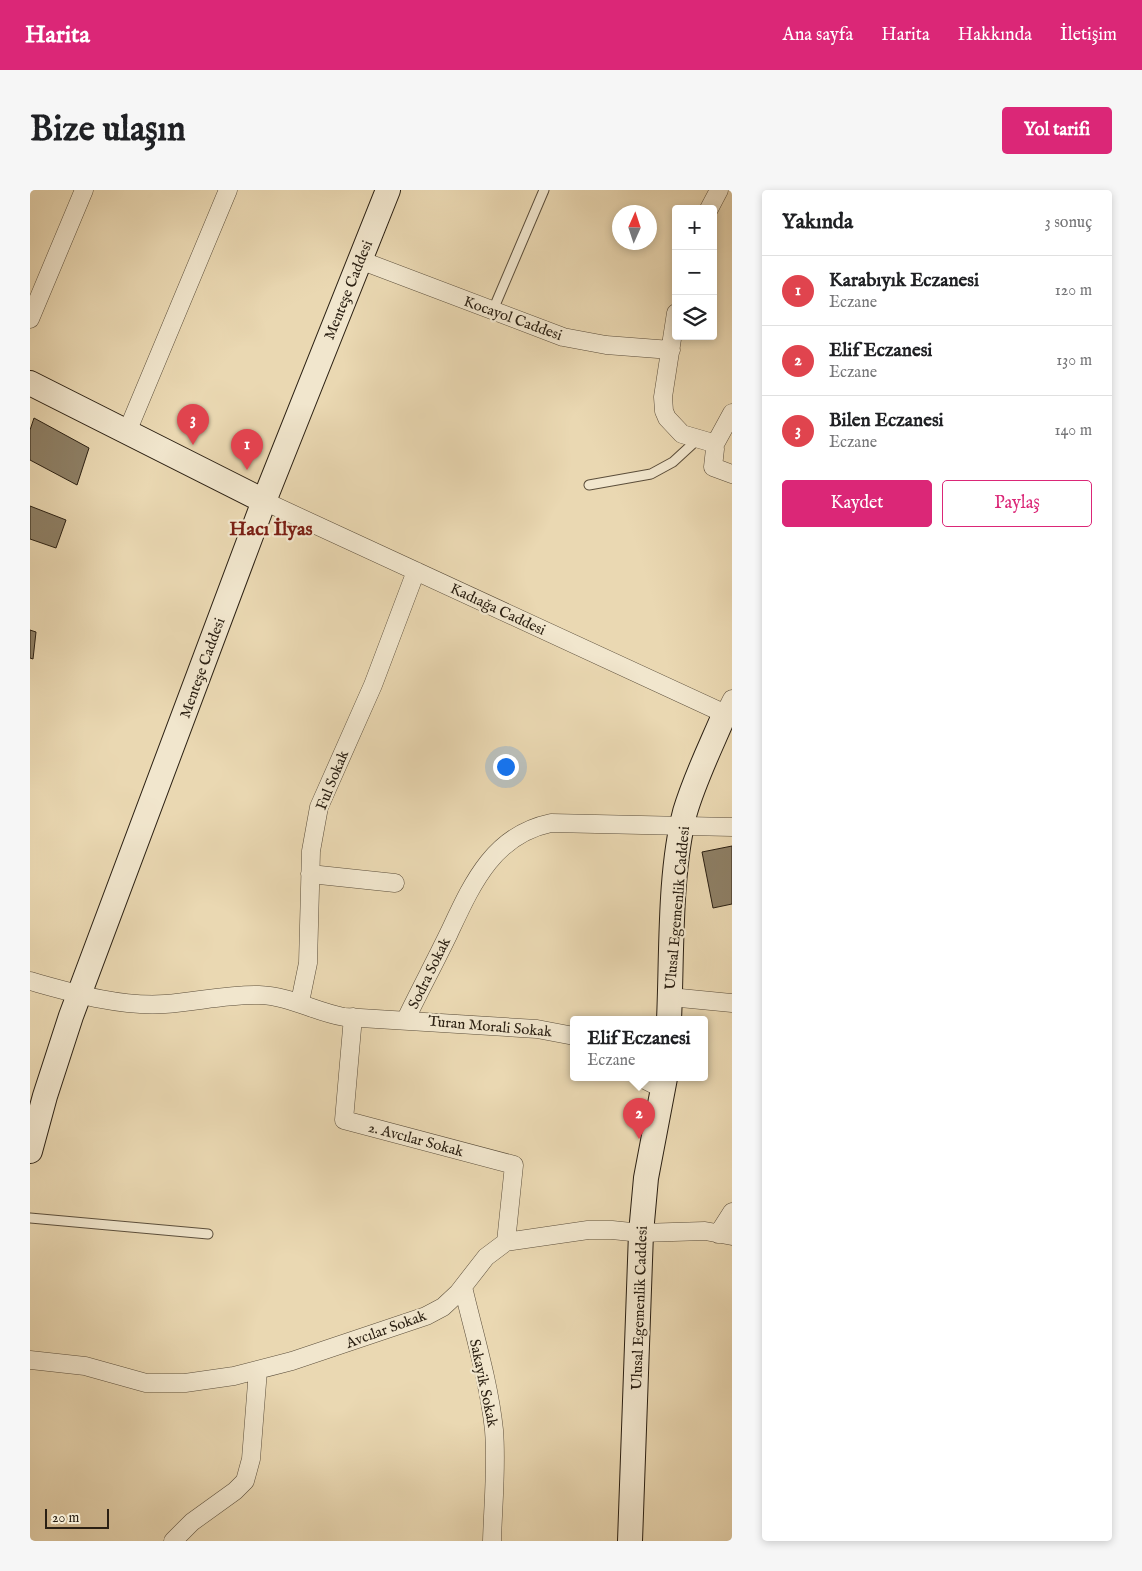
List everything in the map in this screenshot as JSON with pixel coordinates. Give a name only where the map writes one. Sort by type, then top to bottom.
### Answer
[{"type":"street","points":[[30,319],[84,190]]},
{"type":"street","points":[[127,432],[228,190]]},
{"type":"street","name":"Menteşe Caddesi","points":[[30,1151],[45,1096],[79,995],[264,500],[388,190]]},
{"type":"street","points":[[712,205],[719,190]]},
{"type":"street","name":"Kocayol Caddesi","points":[[360,260],[563,337],[583,342],[671,350]]},
{"type":"street","points":[[672,340],[663,397],[664,411],[667,418],[682,434],[706,443]]},
{"type":"street","points":[[30,383],[264,500]]},
{"type":"street","points":[[706,443],[732,412]]},
{"type":"street","points":[[706,443],[713,467],[732,474]]},
{"type":"street","name":"Kadıağa Caddesi","points":[[264,500],[416,571],[730,710]]},
{"type":"street","name":"Ful Sokak","points":[[300,1002],[306,980],[310,945],[311,851],[319,807],[377,676],[416,571]]},
{"type":"street","name":"Ulusal Egemenlik Caddesi","points":[[669,1016],[676,880],[683,825],[693,788],[730,710]]},
{"type":"street","name":"Sodra Sokak","points":[[30,981],[79,995],[144,1004],[163,1004],[236,995],[261,995],[300,1002],[334,1015],[406,1019],[470,886],[493,855],[505,844],[536,826],[551,822],[732,828]]},
{"type":"street","points":[[310,874],[395,884]]},
{"type":"street","points":[[670,997],[732,1003]]},
{"type":"street","name":"2. Avcılar Sokak","points":[[353,1017],[344,1120],[514,1166],[506,1242]]},
{"type":"street","name":"Turan Morali Sokak","points":[[406,1019],[537,1029],[570,1035]]},
{"type":"street","name":"Ulusal Egemenlik Caddesi","points":[[630,1541],[641,1233],[646,1178],[664,1083]]},
{"type":"street","name":"Avcılar Sokak","points":[[30,1360],[84,1366],[133,1380],[162,1384],[209,1380],[258,1370],[292,1362],[426,1316],[443,1307],[463,1287],[486,1257],[506,1242],[588,1230],[641,1233],[706,1231],[725,1235],[732,1212]]},
{"type":"street","name":"Sakayik Sokak","points":[[463,1287],[491,1408],[494,1430],[492,1541]]},
{"type":"street","points":[[173,1541],[206,1510],[235,1492],[249,1473],[258,1370]]},
{"type":"lane","points":[[493,310],[544,190]]},
{"type":"lane","points":[[589,485],[656,472],[706,443]]},
{"type":"lane","points":[[30,1218],[208,1234]]},
{"type":"building","points":[[34,418],[89,448],[77,485],[30,460],[30,430]]},
{"type":"building","points":[[30,506],[66,520],[56,548],[30,539]]},
{"type":"building","points":[[30,630],[36,632],[33,659],[30,658]]},
{"type":"building","points":[[732,846],[732,904],[713,908],[702,852]]},
{"type":"place","name":"Bilen Eczanesi","points":[[193,445]]},
{"type":"place","name":"Karabıyık Eczanesi","points":[[247,470]]},
{"type":"place","name":"Elif Eczanesi","points":[[639,1139]]},
{"type":"district","name":"Hacı İlyas","points":[[271,528]]}]
